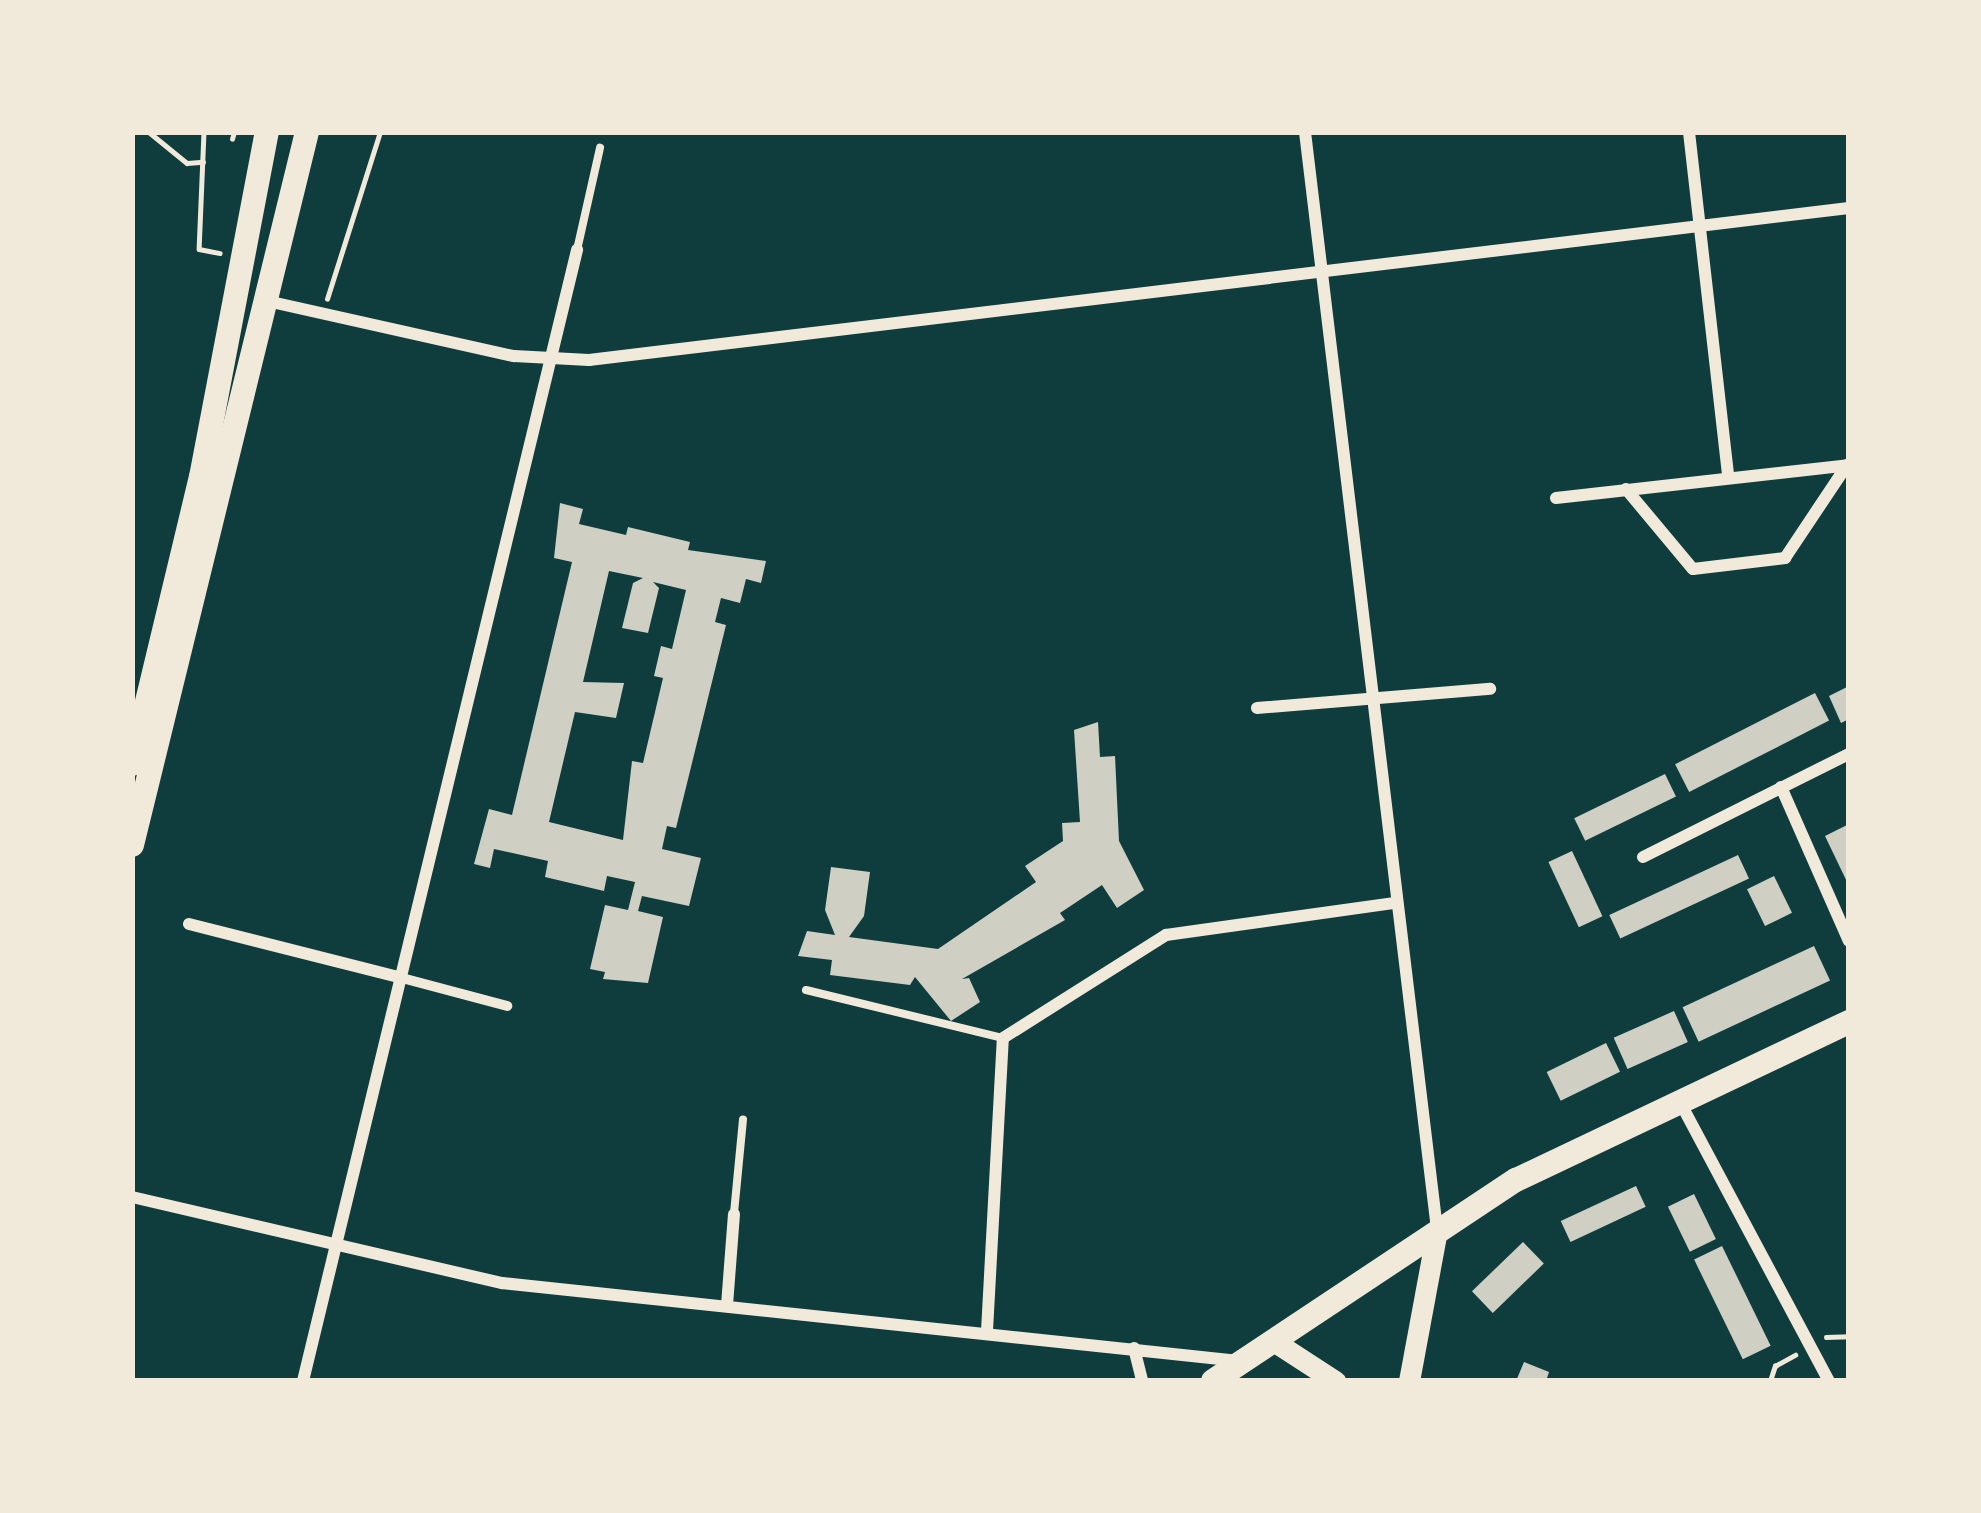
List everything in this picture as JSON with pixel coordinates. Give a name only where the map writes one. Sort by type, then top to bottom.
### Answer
[{"type":"main road","points":[[132,764],[201,477],[267,132]]},
{"type":"main road","points":[[132,845],[307,132]]},
{"type":"main road","points":[[1213,1381],[1516,1180],[1849,1022]]},
{"type":"main road","points":[[1409,1381],[1437,1231]]},
{"type":"main road","points":[[1275,1342],[1334,1381]]},
{"type":"street","points":[[1305,132],[1437,1231]]},
{"type":"street","points":[[1689,132],[1728,476]]},
{"type":"street","points":[[267,301],[550,359],[1849,208]]},
{"type":"street","points":[[303,1381],[577,250]]},
{"type":"street","points":[[1556,498],[1848,465]]},
{"type":"street","points":[[1625,489],[1694,569],[1785,558],[1848,465]]},
{"type":"street","points":[[1257,708],[1490,689]]},
{"type":"street","points":[[1643,857],[1849,754]]},
{"type":"street","points":[[1781,787],[1849,941]]},
{"type":"street","points":[[987,1331],[1003,1038],[1166,935],[1395,903]]},
{"type":"street","points":[[189,924],[507,1006]]},
{"type":"street","points":[[1681,1104],[1829,1381]]},
{"type":"street","points":[[132,1197],[502,1283],[1243,1361]]},
{"type":"street","points":[[728,1305],[734,1214]]},
{"type":"street","points":[[1134,1348],[1142,1381]]},
{"type":"lane","points":[[577,250],[600,148]]},
{"type":"lane","points":[[806,990],[1003,1038]]},
{"type":"lane","points":[[734,1214],[743,1119]]},
{"type":"path","points":[[149,132],[187,163],[203,162]]},
{"type":"path","points":[[204,132],[200,249],[221,254]]},
{"type":"path","points":[[327,299],[380,132]]},
{"type":"building","points":[[560,503],[583,509],[579,524],[626,535],[628,527],[690,542],[688,550],[766,561],[761,583],[746,579],[740,603],[721,598],[715,622],[726,625],[676,828],[667,826],[662,849],[701,858],[689,906],[642,896],[638,911],[663,917],[648,983],[603,979],[605,972],[590,969],[605,905],[628,910],[635,882],[607,876],[604,891],[545,877],[548,861],[494,849],[490,868],[474,864],[489,809],[512,815],[572,562],[554,558]],"holes":[[[609,571],[643,578],[633,583],[622,628],[648,633],[659,588],[653,582],[686,590],[672,649],[661,646],[654,676],[663,678],[643,763],[632,761],[623,840],[549,822],[575,712],[616,718],[624,683],[583,682]]]},
{"type":"building","points":[[1849,686],[1849,719],[1841,723],[1829,696]]},
{"type":"building","points":[[1815,693],[1829,721],[1689,792],[1675,764]]},
{"type":"building","points":[[1098,722],[1100,757],[1115,756],[1119,841],[1144,890],[1117,908],[1102,885],[1060,913],[1065,920],[962,979],[969,978],[980,1002],[951,1021],[915,977],[910,985],[830,975],[832,960],[798,956],[807,931],[835,935],[825,910],[831,867],[870,872],[864,916],[849,937],[938,949],[1036,882],[1025,866],[1063,841],[1062,823],[1080,822],[1074,730]]},
{"type":"building","points":[[1665,774],[1676,796],[1585,841],[1574,818]]},
{"type":"building","points":[[1849,824],[1849,886],[1825,836]]},
{"type":"building","points":[[1572,851],[1602,916],[1579,927],[1548,862]]},
{"type":"building","points":[[1738,855],[1749,879],[1620,939],[1609,915]]},
{"type":"building","points":[[1774,876],[1792,913],[1765,926],[1747,889]]},
{"type":"building","points":[[1814,946],[1830,980],[1699,1042],[1683,1007]]},
{"type":"building","points":[[1674,1011],[1688,1042],[1628,1069],[1614,1038]]},
{"type":"building","points":[[1606,1043],[1620,1072],[1561,1101],[1547,1072]]},
{"type":"building","points":[[1636,1186],[1646,1207],[1570,1242],[1561,1221]]},
{"type":"building","points":[[1694,1194],[1716,1239],[1690,1252],[1668,1207]]},
{"type":"building","points":[[1523,1242],[1544,1264],[1493,1313],[1472,1291]]},
{"type":"building","points":[[1722,1246],[1771,1346],[1743,1359],[1694,1260]]},
{"type":"building","points":[[1524,1362],[1549,1372],[1546,1381],[1516,1381]]}]
